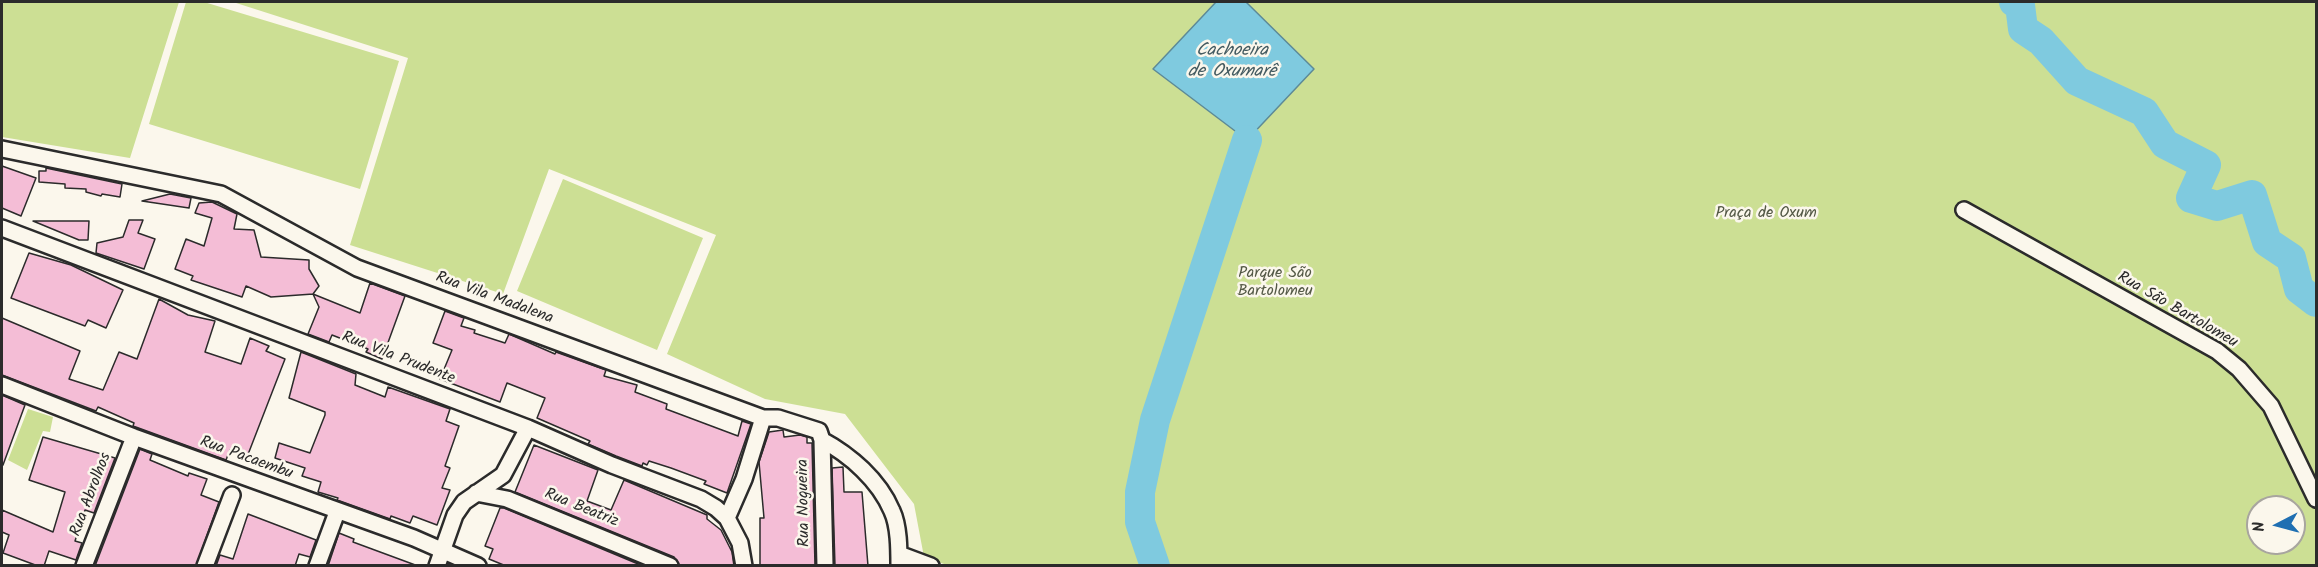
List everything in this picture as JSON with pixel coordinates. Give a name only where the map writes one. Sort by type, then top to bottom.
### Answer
[{"type":"street","name":"Rua Vila Madalena","points":[[2,149],[221,194],[357,268],[763,418],[778,418],[800,423],[819,431],[822,440],[846,452],[885,498],[895,519],[899,560]]},
{"type":"street","name":"Rua São Bartolomeu","points":[[1964,210],[2217,351],[2240,369],[2271,406],[2316,499]]},
{"type":"street","name":"Rua Vila Prudente","points":[[2,228],[528,428],[612,465],[701,499],[727,518],[740,543],[744,566]]},
{"type":"street","name":"Rua Pacaembu","points":[[2,385],[134,437],[443,550],[478,566]]},
{"type":"street","points":[[727,518],[744,479],[763,418]]},
{"type":"street","points":[[437,566],[454,515],[464,502],[503,475],[528,428]]},
{"type":"street","name":"Rua Abrolhos","points":[[84,566],[134,437]]},
{"type":"street","name":"Rua Nogueira","points":[[822,440],[825,566]]},
{"type":"street","name":"Rua Beatriz","points":[[476,493],[507,499],[670,566]]},
{"type":"street","points":[[205,566],[232,495]]},
{"type":"street","points":[[317,566],[337,512]]},
{"type":"street","points":[[899,560],[931,566]]},
{"type":"green space","points":[[2,2],[179,2],[130,158],[2,137]]},
{"type":"green space","points":[[186,2],[204,2],[399,61],[360,189],[149,124]]},
{"type":"green space","name":"Parque São Bartolomeu","points":[[233,2],[2316,2],[2316,565],[947,565],[924,557],[914,504],[845,414],[765,399],[667,354],[716,235],[549,169],[503,294],[350,245],[408,58]]},
{"type":"green space","points":[[563,179],[703,238],[657,350],[517,291]]},
{"type":"green space","points":[[28,409],[53,417],[50,432],[43,431],[27,470],[8,460]]},
{"type":"water","name":"Cachoeira de Oxumarê","points":[[1216,2],[1246,2],[1314,69],[1247,140],[1153,69]]},
{"type":"building","points":[[2,166],[36,178],[21,216],[2,208]]},
{"type":"building","points":[[46,168],[122,184],[120,197],[102,194],[101,196],[86,192],[86,189],[65,188],[65,184],[39,182],[39,171],[46,171]]},
{"type":"building","points":[[170,194],[191,198],[189,208],[142,201]]},
{"type":"building","points":[[212,202],[237,214],[234,229],[254,230],[261,257],[309,260],[309,269],[319,286],[313,294],[271,297],[246,286],[242,297],[191,280],[193,276],[175,269],[186,239],[204,246],[212,218],[195,213],[199,203]]},
{"type":"building","points":[[129,220],[143,220],[138,233],[155,239],[144,269],[96,253],[97,243],[123,237]]},
{"type":"building","points":[[33,221],[89,221],[88,240],[79,240]]},
{"type":"building","points":[[29,253],[71,265],[123,290],[106,328],[88,320],[85,326],[11,298]]},
{"type":"building","points":[[370,283],[405,296],[382,359],[366,352],[368,349],[332,335],[329,342],[308,334],[319,307],[313,294],[360,313]]},
{"type":"building","points":[[159,299],[188,315],[215,321],[205,352],[241,364],[250,338],[269,346],[266,351],[285,359],[247,457],[230,450],[226,460],[133,426],[134,423],[98,407],[96,411],[2,375],[2,318],[80,351],[69,379],[103,390],[119,352],[137,359]]},
{"type":"building","points":[[445,311],[464,318],[461,326],[475,330],[474,333],[505,343],[509,334],[555,354],[556,352],[606,370],[604,376],[637,385],[635,392],[667,404],[666,409],[738,436],[742,421],[751,424],[727,493],[704,484],[706,481],[671,468],[649,461],[647,465],[643,463],[642,466],[616,456],[588,444],[590,441],[537,418],[545,398],[507,383],[500,402],[440,379],[452,350],[433,343]]},
{"type":"building","points":[[301,352],[356,374],[355,385],[385,397],[388,387],[450,409],[446,421],[459,426],[445,466],[450,468],[442,488],[450,490],[437,525],[413,516],[410,523],[391,516],[390,519],[337,500],[338,498],[318,492],[321,482],[302,476],[305,468],[275,458],[279,443],[310,453],[325,415],[325,412],[289,398]]},
{"type":"building","points":[[2,395],[25,405],[3,465],[2,464]]},
{"type":"building","points":[[783,430],[784,437],[800,435],[807,437],[807,443],[812,443],[815,566],[760,566],[760,518],[764,518],[759,462],[769,432]]},
{"type":"building","points":[[43,437],[115,458],[94,513],[85,510],[75,541],[82,543],[76,560],[49,551],[44,566],[38,566],[3,553],[9,535],[2,532],[2,510],[53,532],[65,492],[29,480]]},
{"type":"building","points":[[534,445],[598,470],[587,501],[611,510],[624,480],[707,515],[707,519],[721,530],[732,552],[734,566],[680,566],[674,557],[515,492]]},
{"type":"building","points":[[140,449],[152,454],[150,460],[188,476],[189,473],[207,479],[201,495],[219,502],[196,566],[95,566]]},
{"type":"building","points":[[843,467],[844,492],[862,492],[868,566],[835,566],[832,468]]},
{"type":"building","points":[[500,508],[643,566],[506,566],[489,559],[493,549],[485,546]]},
{"type":"building","points":[[248,514],[316,540],[310,557],[299,554],[295,566],[216,566],[220,555],[233,559]]},
{"type":"building","points":[[339,533],[354,539],[353,542],[418,566],[328,566]]},
{"type":"waterway","points":[[2014,2],[2020,5],[2023,29],[2041,41],[2077,81],[2144,112],[2165,144],[2206,165],[2191,198],[2217,206],[2252,195],[2267,242],[2291,258],[2299,289],[2316,302]]},
{"type":"waterway","points":[[1155,566],[1140,522],[1140,492],[1155,420],[1247,140]]},
{"type":"park label","name":"Praça de Oxum","points":[[1766,214]]}]
